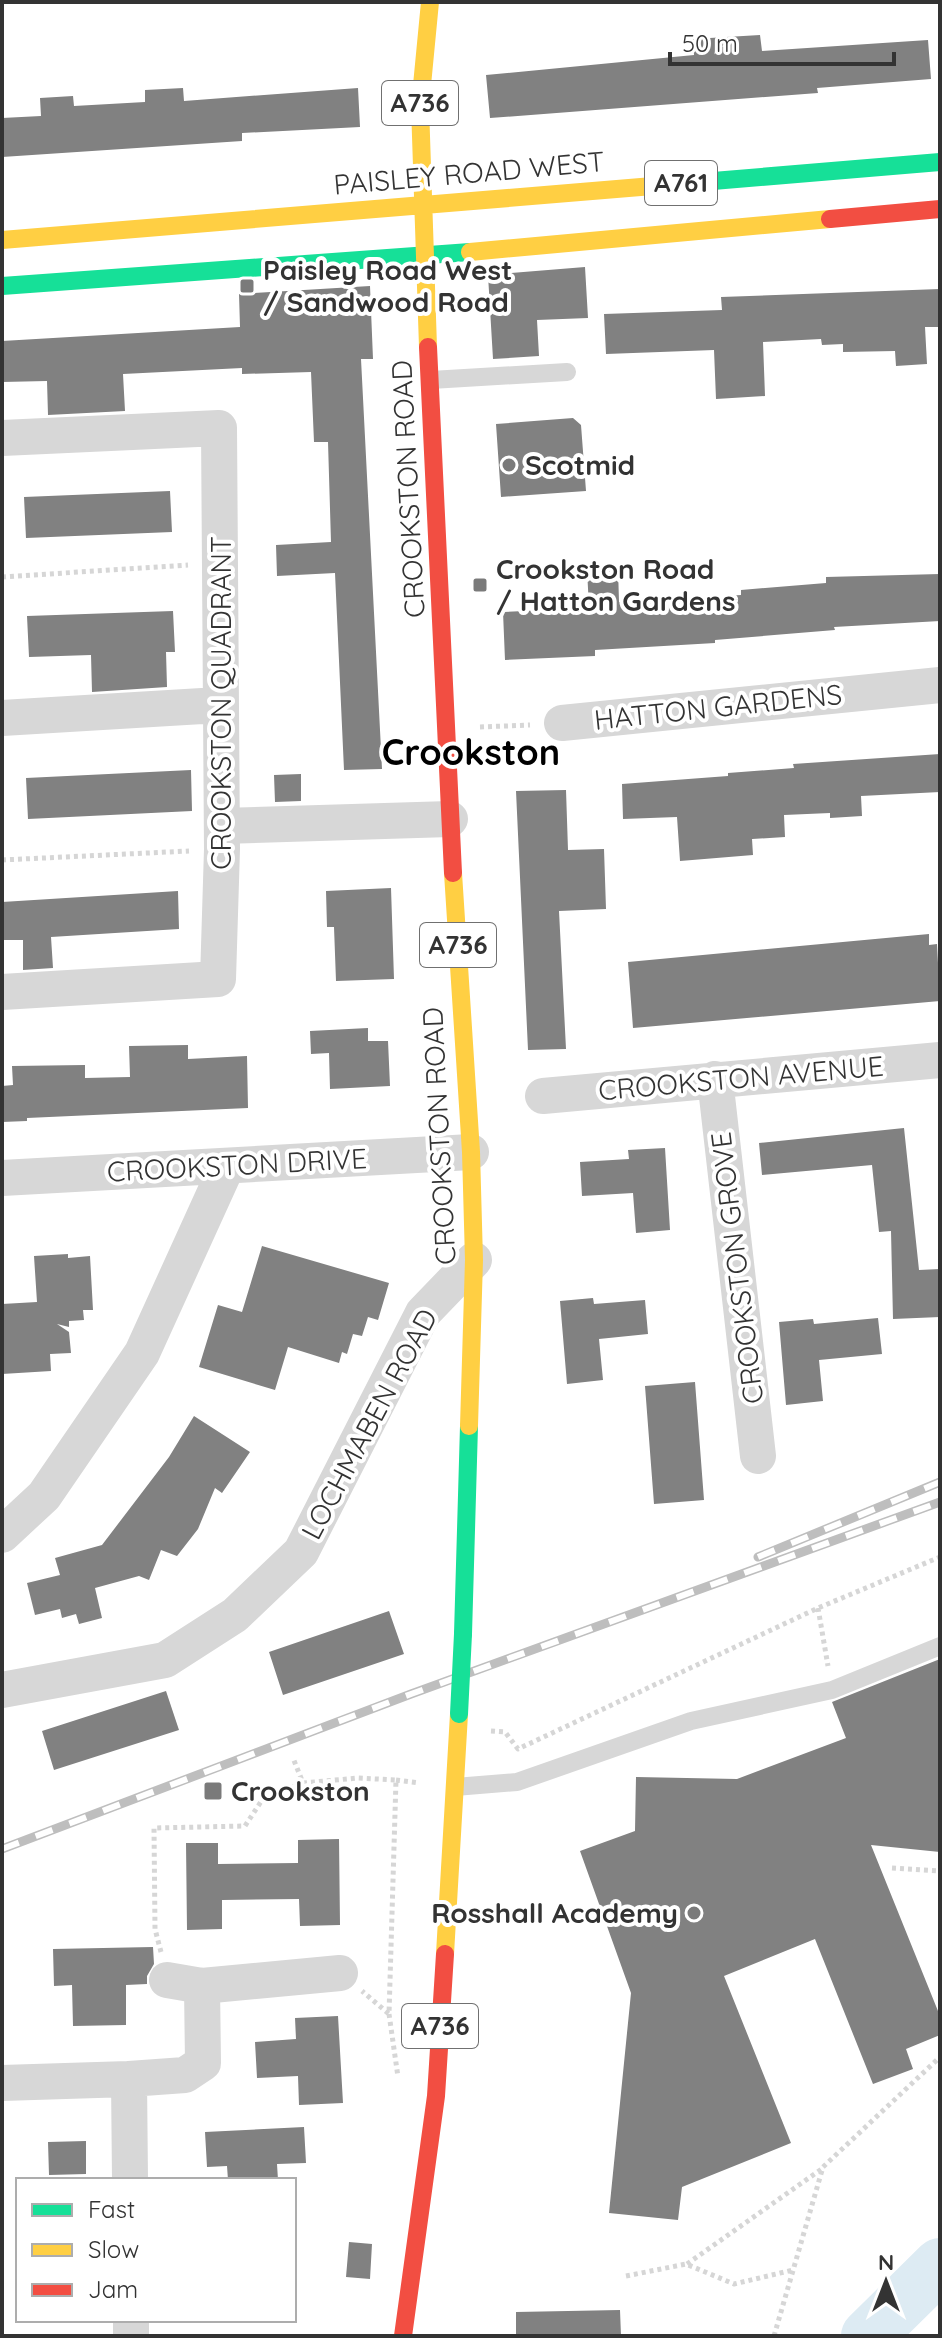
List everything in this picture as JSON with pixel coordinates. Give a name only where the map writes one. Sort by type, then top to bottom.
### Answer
[{"type":"main road","name":"A736","points":[[422,205],[420,106],[430,2]]},
{"type":"main road","name":"PAISLEY ROAD WEST","points":[[2,240],[940,162]]},
{"type":"main road","name":"CROOKSTON ROAD","points":[[422,205],[474,1260],[458,1722]]},
{"type":"main road","name":"A761","points":[[2,286],[425,256],[940,209]]},
{"type":"main road","name":"A736","points":[[403,2336],[436,2096],[458,1722]]},
{"type":"street","name":"CROOKSTON QUADRANT","points":[[2,438],[219,428],[222,837],[218,979],[2,992]]},
{"type":"street","name":"HATTON GARDENS","points":[[562,723],[940,685]]},
{"type":"street","points":[[2,718],[219,705]]},
{"type":"street","points":[[222,837],[450,819]]},
{"type":"street","name":"CROOKSTON AVENUE","points":[[543,1096],[940,1060]]},
{"type":"street","name":"CROOKSTON GROVE","points":[[715,1079],[758,1456]]},
{"type":"street","name":"CROOKSTON DRIVE","points":[[2,1178],[471,1152]]},
{"type":"street","points":[[2,1535],[44,1496],[142,1353],[227,1166]]},
{"type":"street","name":"LOCHMABEN ROAD","points":[[2,1690],[165,1660],[235,1615],[301,1552],[423,1313],[474,1260]]},
{"type":"street","points":[[2,2083],[185,2075],[203,2063],[184,1983],[340,1973]]},
{"type":"street","points":[[129,2079],[130,2178]]},
{"type":"lane","points":[[431,380],[567,372]]},
{"type":"lane","points":[[455,1787],[517,1782],[691,1721],[832,1690],[940,1646]]},
{"type":"path","points":[[2,577],[221,564]]},
{"type":"path","name":"HATTON GARDENS","points":[[447,729],[562,723]]},
{"type":"path","points":[[2,860],[222,837]]},
{"type":"path","points":[[458,1722],[505,1732],[518,1749],[818,1608],[940,1557]]},
{"type":"path","points":[[818,1608],[832,1690]]},
{"type":"path","points":[[293,1758],[303,1783]]},
{"type":"path","points":[[184,1983],[155,1929],[154,1828],[245,1826],[264,1797],[303,1783],[358,1778],[396,1780],[389,2014],[340,1973]]},
{"type":"path","points":[[892,1868],[940,1871]]},
{"type":"path","points":[[626,2276],[686,2264],[823,2167],[940,2057]]},
{"type":"path","points":[[774,2336],[823,2167]]},
{"type":"path","points":[[686,2264],[734,2284],[793,2270]]},
{"type":"building","points":[[760,35],[762,51],[928,40],[931,79],[817,88],[818,93],[490,118],[486,75],[694,55],[693,39]]},
{"type":"building","points":[[183,88],[184,101],[358,88],[360,127],[242,133],[242,141],[2,157],[2,118],[41,116],[40,98],[73,96],[74,106],[145,102],[145,90]]},
{"type":"building","points":[[585,267],[588,318],[537,320],[539,356],[493,359],[488,275]]},
{"type":"building","points":[[370,286],[373,359],[361,359],[382,769],[344,770],[335,573],[277,576],[276,545],[331,542],[328,442],[314,442],[311,372],[242,374],[242,368],[123,374],[125,411],[48,415],[47,381],[2,382],[2,341],[240,327],[239,294]]},
{"type":"building","points":[[940,289],[940,327],[925,327],[927,364],[896,366],[895,351],[843,352],[843,344],[822,345],[821,339],[763,342],[765,396],[716,399],[714,350],[606,354],[604,314],[722,310],[721,297]]},
{"type":"building","points":[[573,418],[581,425],[586,491],[501,497],[496,424]]},
{"type":"building","points":[[170,491],[172,532],[26,538],[24,497]]},
{"type":"building","points":[[618,568],[619,602],[741,595],[741,590],[826,583],[826,577],[940,574],[940,621],[834,627],[835,630],[715,640],[715,643],[595,650],[595,656],[505,660],[503,612],[589,608],[587,569]]},
{"type":"building","points":[[173,611],[175,652],[166,652],[167,687],[92,692],[91,655],[29,657],[27,616]]},
{"type":"building","points":[[940,754],[940,792],[861,796],[862,816],[830,818],[830,813],[784,815],[785,837],[752,839],[753,855],[680,861],[677,817],[623,819],[622,784],[728,776],[728,773],[794,768],[793,764]]},
{"type":"building","points":[[191,770],[192,811],[28,819],[26,778]]},
{"type":"building","points":[[301,774],[301,801],[275,802],[274,775]]},
{"type":"building","points":[[566,790],[568,850],[604,849],[606,909],[559,911],[566,1049],[528,1050],[516,791]]},
{"type":"building","points":[[391,888],[394,979],[336,981],[334,927],[327,927],[326,891]]},
{"type":"building","points":[[178,891],[179,929],[51,937],[53,968],[23,970],[23,940],[2,940],[2,902]]},
{"type":"building","points":[[929,934],[929,945],[937,944],[940,1001],[633,1028],[628,962]]},
{"type":"building","points":[[368,1028],[368,1041],[388,1041],[390,1086],[330,1089],[329,1053],[311,1054],[310,1031]]},
{"type":"building","points":[[188,1045],[188,1059],[247,1056],[248,1108],[27,1118],[27,1121],[2,1122],[2,1086],[13,1085],[12,1066],[85,1065],[85,1078],[130,1077],[129,1046]]},
{"type":"building","points":[[904,1128],[919,1270],[940,1269],[940,1317],[893,1319],[891,1231],[879,1232],[872,1165],[762,1175],[759,1143]]},
{"type":"building","points":[[665,1148],[670,1230],[636,1233],[633,1193],[582,1196],[580,1162],[629,1159],[628,1150]]},
{"type":"building","points":[[262,1246],[389,1283],[378,1320],[368,1317],[362,1336],[353,1334],[347,1354],[342,1352],[339,1363],[288,1347],[275,1390],[199,1367],[218,1305],[242,1312]]},
{"type":"building","points":[[68,1254],[68,1258],[90,1256],[93,1310],[83,1310],[84,1320],[69,1321],[69,1327],[57,1324],[69,1332],[71,1353],[50,1354],[51,1371],[2,1374],[2,1304],[37,1302],[34,1256]]},
{"type":"building","points":[[593,1298],[594,1304],[645,1300],[648,1334],[599,1339],[603,1380],[567,1384],[560,1301]]},
{"type":"building","points":[[878,1318],[882,1354],[819,1360],[823,1401],[786,1405],[779,1322],[813,1319],[814,1324]]},
{"type":"building","points":[[695,1382],[704,1500],[654,1504],[645,1386]]},
{"type":"building","points":[[194,1416],[250,1452],[222,1493],[215,1488],[198,1529],[177,1556],[161,1550],[149,1580],[139,1576],[95,1588],[102,1618],[79,1624],[76,1614],[62,1618],[60,1609],[35,1615],[27,1583],[60,1575],[55,1558],[102,1545],[169,1457]]},
{"type":"building","points":[[389,1611],[404,1654],[283,1695],[269,1652]]},
{"type":"building","points":[[940,1659],[940,1852],[871,1845],[940,2016],[940,2035],[906,2049],[913,2069],[873,2084],[815,1939],[724,1976],[791,2143],[682,2187],[678,2220],[609,2213],[631,1993],[580,1851],[635,1831],[636,1777],[737,1779],[846,1738],[832,1702]]},
{"type":"building","points":[[166,1691],[179,1730],[54,1770],[42,1731]]},
{"type":"building","points":[[339,1839],[340,1925],[300,1926],[299,1899],[222,1900],[222,1929],[187,1930],[186,1843],[218,1843],[218,1864],[298,1863],[298,1840]]},
{"type":"building","points":[[153,1947],[154,1964],[147,1976],[147,1984],[126,1985],[126,2025],[73,2026],[72,1985],[54,1986],[53,1949]]},
{"type":"building","points":[[338,2016],[343,2103],[299,2105],[298,2076],[257,2078],[255,2042],[296,2039],[295,2018]]},
{"type":"building","points":[[304,2127],[306,2163],[277,2164],[278,2178],[228,2178],[227,2166],[207,2167],[205,2132]]},
{"type":"building","points":[[86,2141],[86,2174],[49,2175],[48,2142]]},
{"type":"building","points":[[349,2242],[372,2244],[370,2279],[346,2277]]},
{"type":"building","points":[[620,2310],[621,2336],[516,2336],[516,2312]]},
{"type":"waterway","points":[[868,2336],[940,2265]]},
{"type":"railway","points":[[758,1557],[940,1482]]},
{"type":"railway","points":[[2,1849],[411,1694],[940,1502]]},
{"type":"traffic: fast","points":[[689,183],[940,162]]},
{"type":"traffic: fast","points":[[2,286],[470,252]]},
{"type":"traffic: fast","points":[[463,1634],[469,1426]]},
{"type":"traffic: fast","points":[[459,1714],[463,1634]]},
{"type":"traffic: slow","points":[[428,347],[420,106],[430,2]]},
{"type":"traffic: slow","points":[[2,240],[689,183]]},
{"type":"traffic: slow","points":[[470,252],[830,219]]},
{"type":"traffic: slow","points":[[453,873],[471,1152],[474,1260],[469,1426]]},
{"type":"traffic: slow","points":[[445,1954],[459,1714]]},
{"type":"traffic: jam","points":[[830,219],[940,209]]},
{"type":"traffic: jam","points":[[428,347],[453,873]]},
{"type":"traffic: jam","points":[[403,2336],[436,2096],[445,1954]]},
{"type":"place","name":"Paisley Road West / Sandwood Road","points":[[247,286]]},
{"type":"place","name":"Scotmid","points":[[509,465]]},
{"type":"place","name":"Crookston Road / Hatton Gardens","points":[[480,585]]},
{"type":"place","name":"Crookston","points":[[213,1791]]},
{"type":"place","name":"Rosshall Academy","points":[[694,1913]]},
{"type":"district","name":"Crookston","points":[[471,752]]}]
